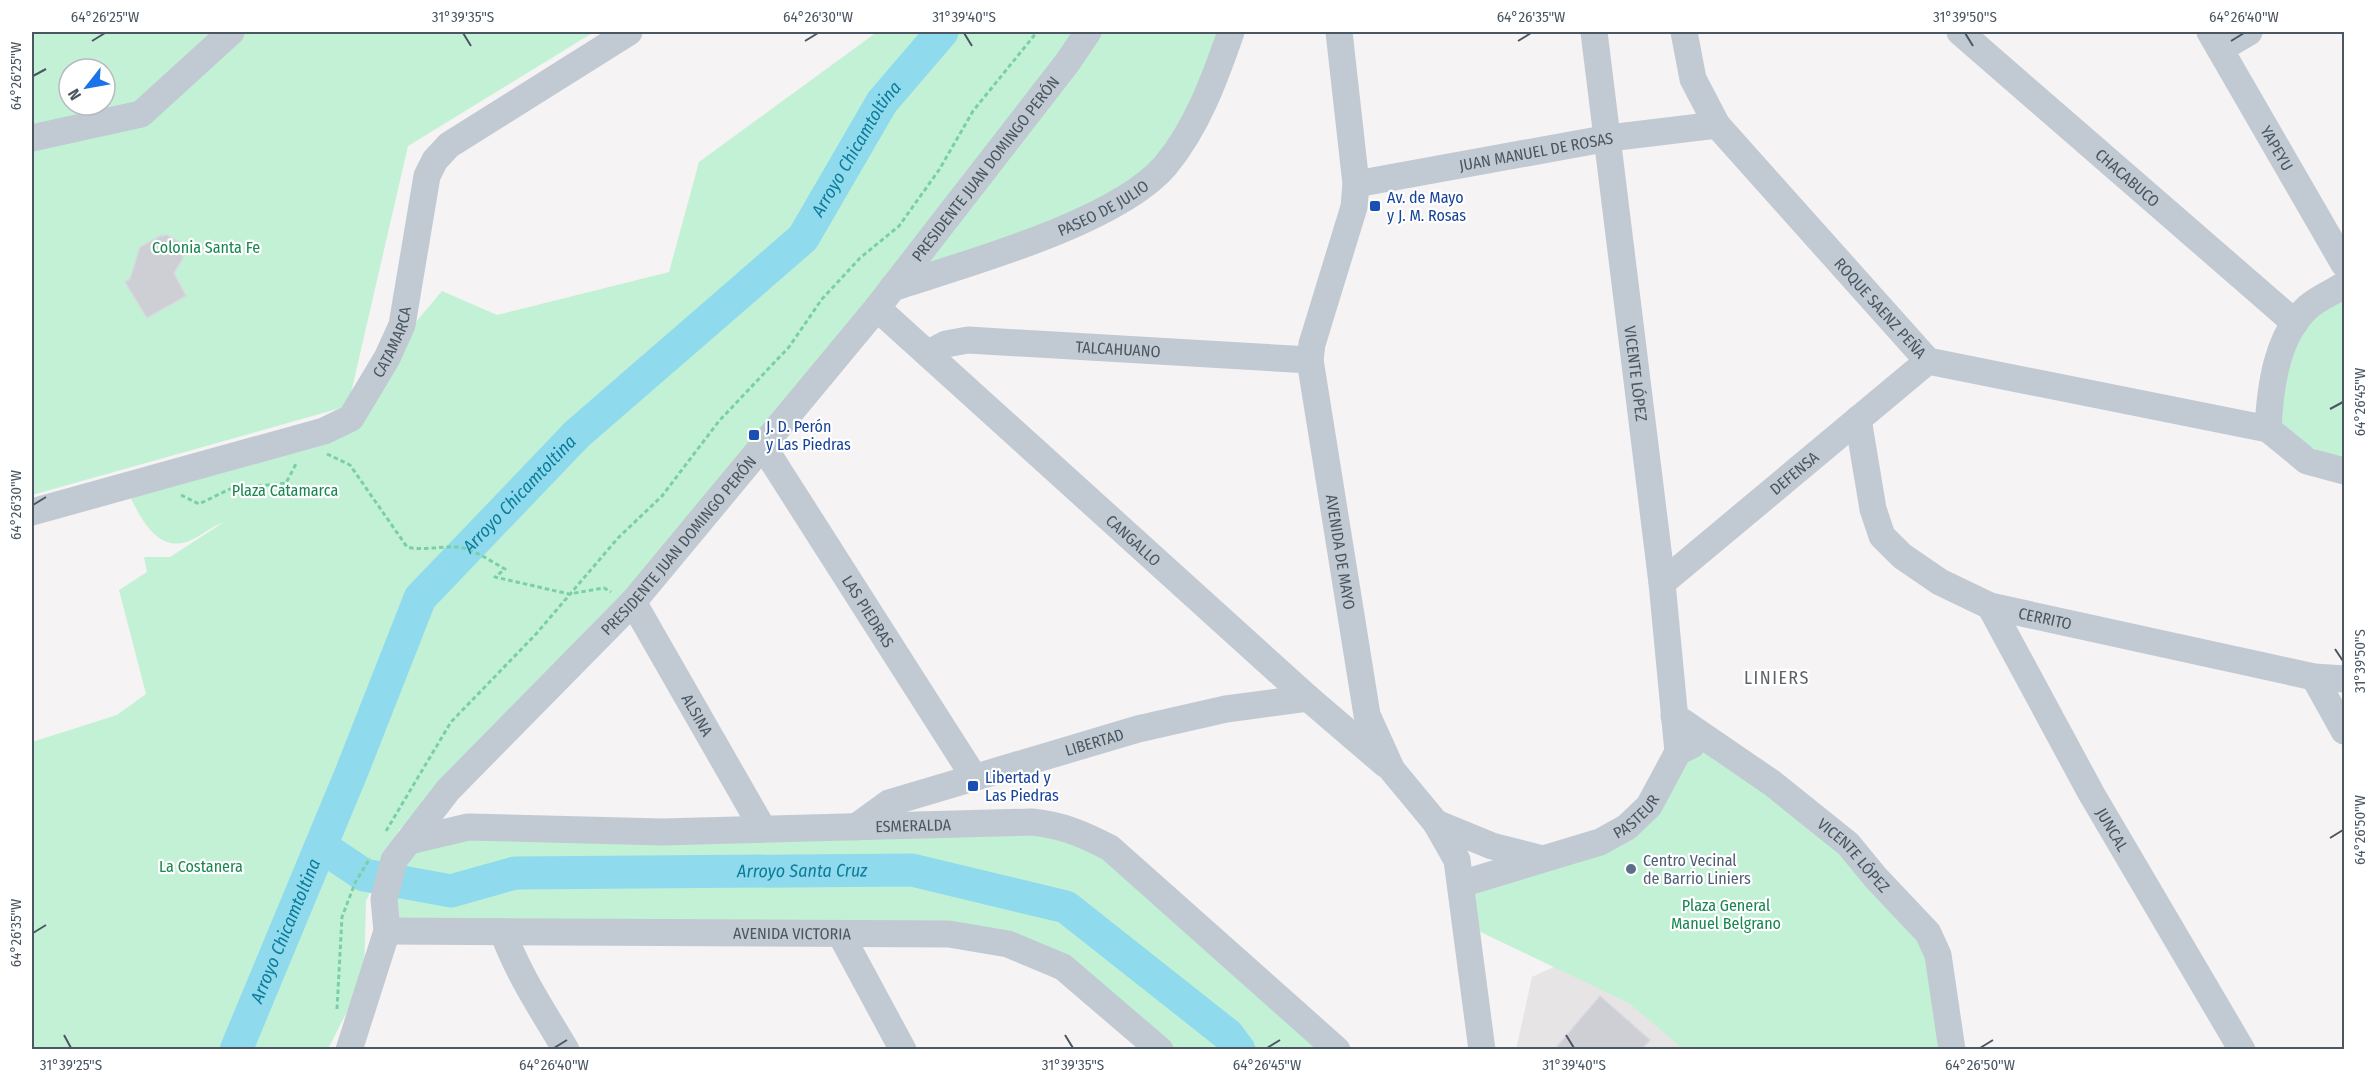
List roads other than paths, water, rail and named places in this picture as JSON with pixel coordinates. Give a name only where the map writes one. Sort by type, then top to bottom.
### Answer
[{"type":"street","points":[[32,138],[141,114],[231,32]]},
{"type":"street","name":"CATAMARCA","points":[[32,512],[324,432],[351,418],[387,358],[402,325],[427,176],[435,160],[449,145],[629,32]]},
{"type":"street","name":"PRESIDENTE JUAN DOMINGO PERÓN","points":[[349,1050],[387,931],[384,899],[390,848],[633,602],[884,298],[1088,32]]},
{"type":"street","name":"PASEO DE JULIO","points":[[884,298],[1079,222],[1140,188],[1164,167],[1183,140],[1203,103],[1231,32]]},
{"type":"street","name":"AVENIDA DE MAYO","points":[[1339,32],[1356,184],[1354,207],[1312,344],[1310,360],[1365,704],[1375,736],[1392,770],[1436,823],[1454,850],[1461,884],[1482,1050]]},
{"type":"street","name":"VICENTE LÓPEZ","points":[[1594,32],[1609,138],[1662,583],[1678,752]]},
{"type":"street","name":"ROQUE SAENZ PEÑA","points":[[1684,32],[1693,79],[1717,125],[1928,361],[2268,429],[2307,462],[2344,471]]},
{"type":"street","name":"CHACABUCO","points":[[1960,32],[2295,323]]},
{"type":"street","points":[[2215,40],[2249,32]]},
{"type":"street","name":"YAPEYU","points":[[2215,40],[2344,264]]},
{"type":"street","name":"JUAN MANUEL DE ROSAS","points":[[1356,184],[1609,138],[1717,125]]},
{"type":"street","points":[[2268,429],[2271,386],[2295,323],[2309,306],[2344,285]]},
{"type":"street","name":"CANGALLO","points":[[884,298],[928,353],[1308,698],[1392,770]]},
{"type":"street","name":"TALCAHUANO","points":[[928,353],[946,344],[968,340],[1310,360]]},
{"type":"street","name":"DEFENSA","points":[[1662,583],[1928,361]]},
{"type":"street","name":"CERRITO","points":[[1858,419],[1873,509],[1882,536],[1902,556],[1940,582],[1990,606],[2314,677],[2344,679]]},
{"type":"street","name":"LAS PIEDRAS","points":[[763,446],[974,777]]},
{"type":"street","name":"ALSINA","points":[[633,602],[764,830]]},
{"type":"street","name":"JUNCAL","points":[[1990,606],[2091,794],[2242,1050]]},
{"type":"street","points":[[2314,677],[2344,730]]},
{"type":"street","name":"LIBERTAD","points":[[856,827],[889,803],[1138,729],[1226,709],[1308,698]]},
{"type":"street","name":"VICENTE LÓPEZ","points":[[1674,716],[1772,783],[1848,843],[1876,878],[1928,933],[1938,955],[1952,1050]]},
{"type":"street","points":[[1678,752],[1707,737]]},
{"type":"street","name":"PASTEUR","points":[[1461,884],[1539,858],[1600,842],[1627,827],[1649,806],[1678,752]]},
{"type":"street","name":"ESMERALDA","points":[[390,848],[468,827],[662,832],[1032,822],[1074,830],[1110,848],[1337,1050]]},
{"type":"street","name":"PASTEUR","points":[[1436,823],[1492,846],[1539,858]]},
{"type":"street","name":"AVENIDA VICTORIA","points":[[387,931],[949,934],[1008,944],[1035,953],[1063,967],[1160,1050]]},
{"type":"street","points":[[503,932],[511,955],[566,1050]]},
{"type":"street","points":[[841,934],[902,1049]]},
{"type":"waterway","name":"Arroyo Chicamtoltina","points":[[236,1050],[352,771],[420,598],[577,434],[803,238],[882,102],[942,32]]},
{"type":"waterway","name":"Arroyo Santa Cruz","points":[[321,846],[364,875],[451,891],[515,873],[912,870],[1066,907],[1228,1035],[1239,1050]]},
{"type":"place","name":"Av. de Mayo y J. M. Rosas","points":[[1375,206]]},
{"type":"place","name":"J. D. Perón y Las Piedras","points":[[754,435]]},
{"type":"place","name":"Libertad y Las Piedras","points":[[973,786]]},
{"type":"place","name":"Centro Vecinal de Barrio Liniers","points":[[1631,869]]},
{"type":"district","name":"LINIERS","points":[[1777,678]]},
{"type":"park label","name":"Colonia Santa Fe","points":[[206,247]]},
{"type":"park label","name":"Plaza Catamarca","points":[[285,490]]},
{"type":"park label","name":"La Costanera","points":[[201,866]]},
{"type":"park label","name":"Plaza General Manuel Belgrano","points":[[1726,914]]}]
